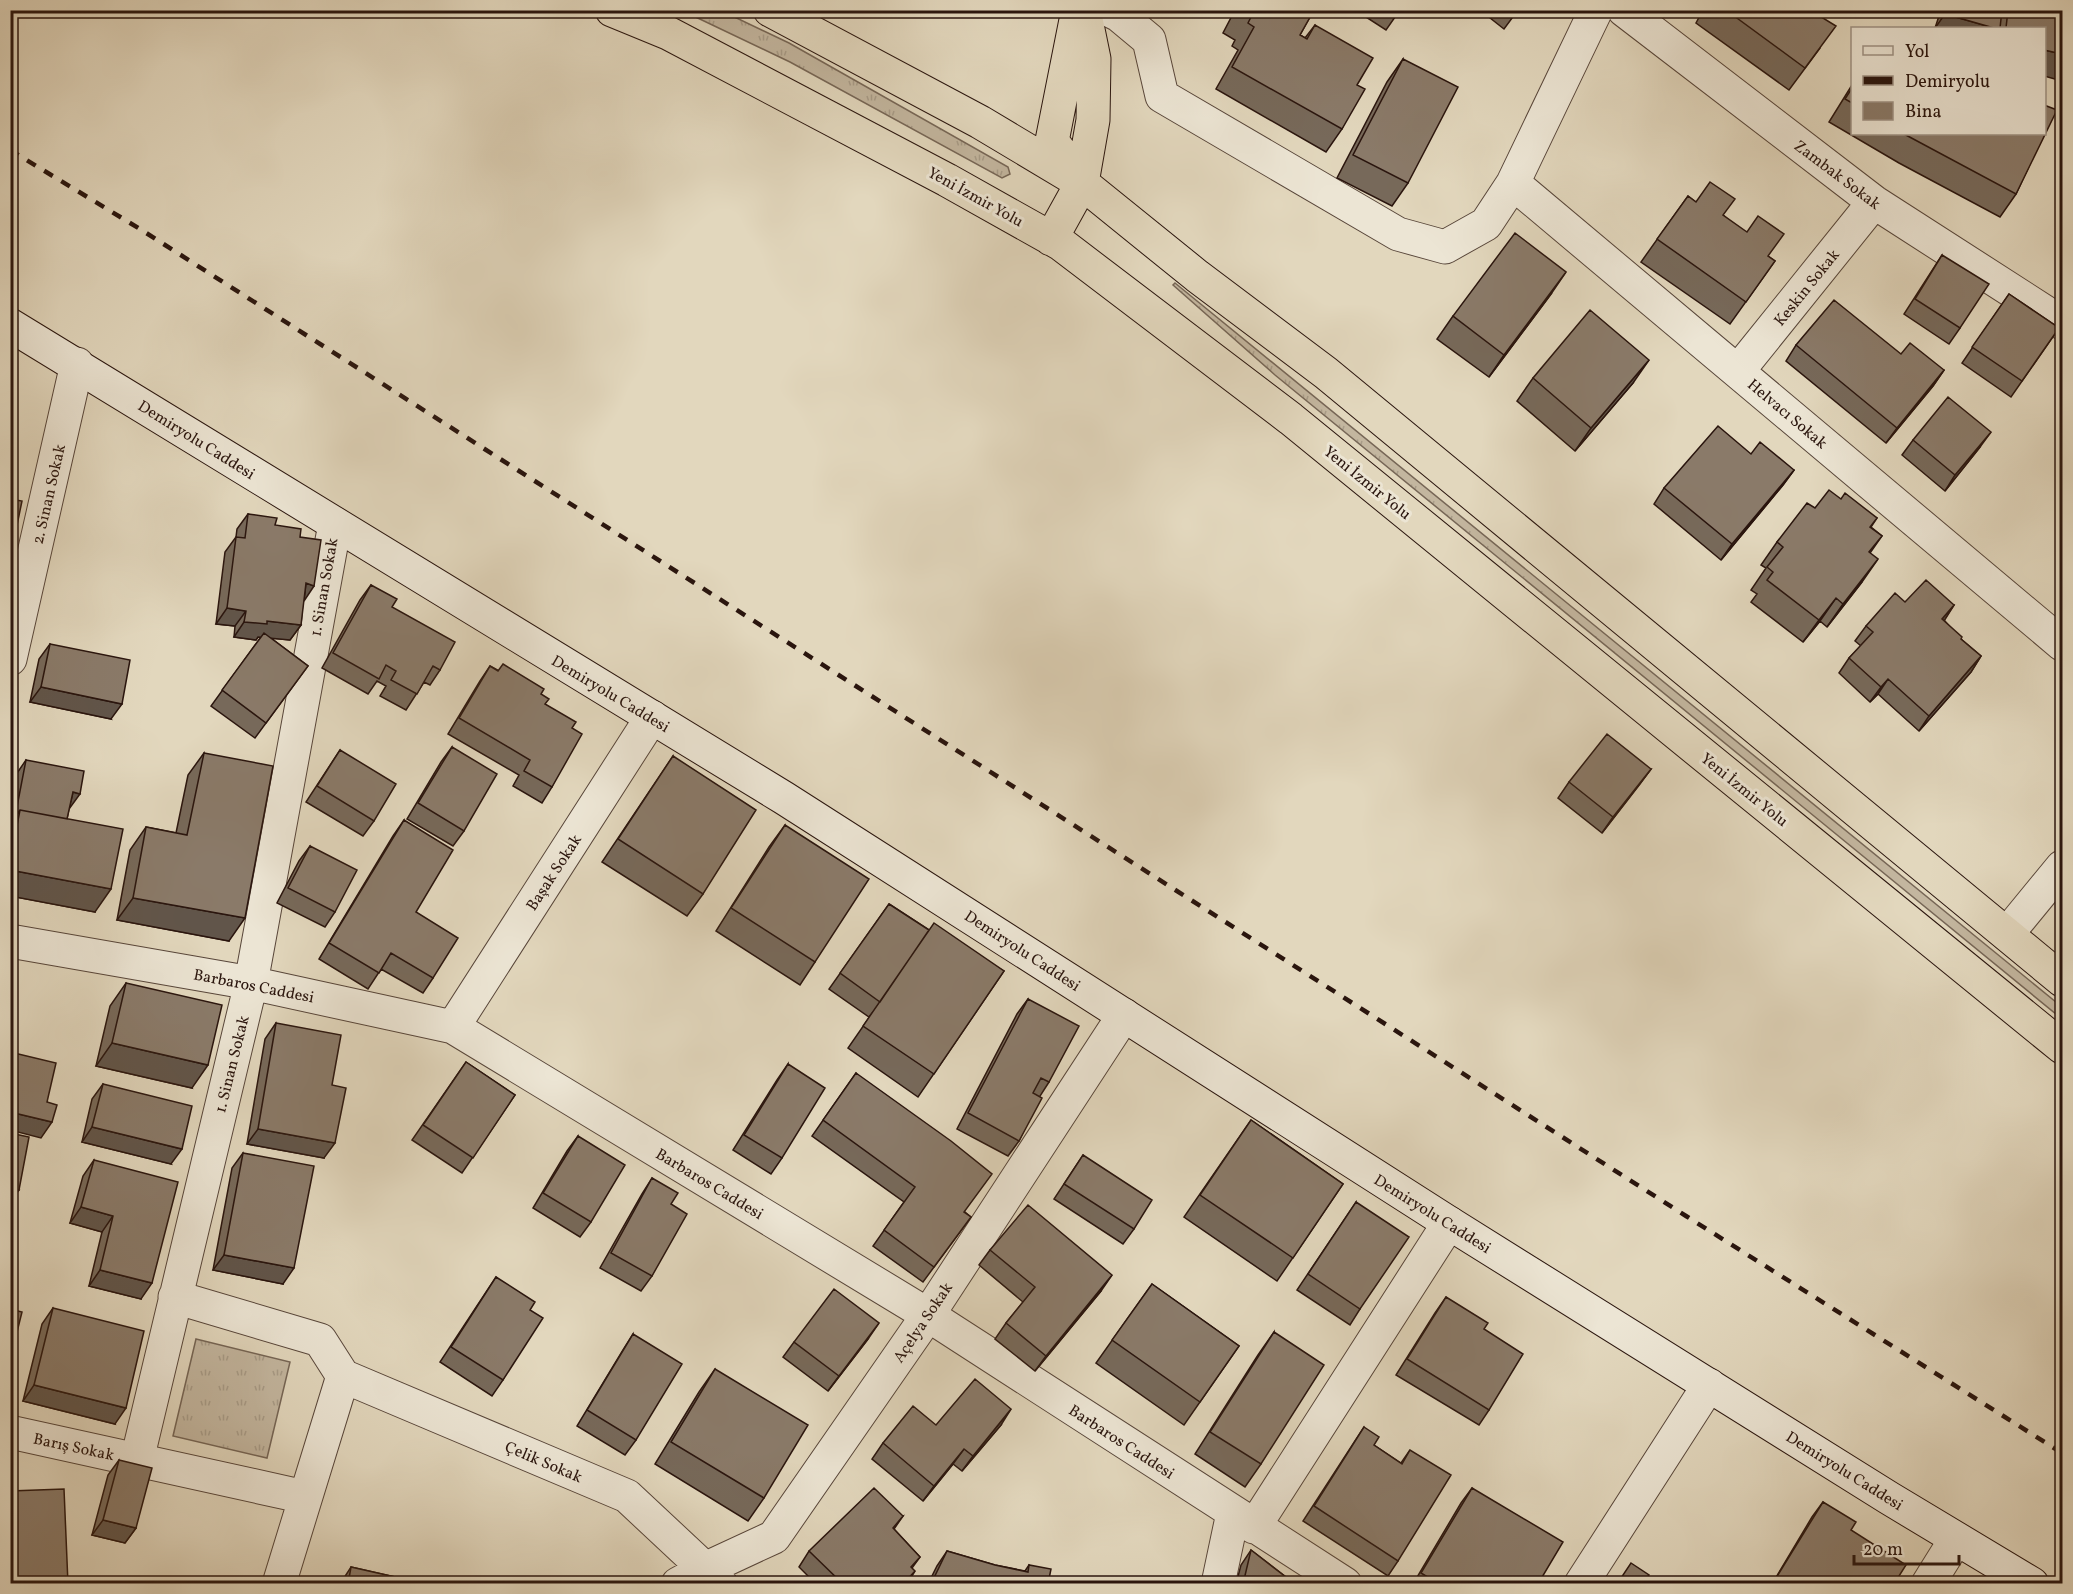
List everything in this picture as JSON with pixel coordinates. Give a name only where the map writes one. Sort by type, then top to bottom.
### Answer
[{"type":"highway","name":"Yeni İzmir Yolu","points":[[612,10],[668,33],[937,174],[1061,244],[1291,420],[2062,1047]]},
{"type":"highway","points":[[770,10],[980,122],[1082,183],[1197,276],[1326,373],[2062,980]]},
{"type":"highway","points":[[1078,10],[1052,141],[1082,183]]},
{"type":"highway","points":[[1051,238],[1082,183],[1093,120],[1094,59],[1084,10]]},
{"type":"street","points":[[1109,10],[1119,15],[1149,40],[1162,96],[1398,234],[1445,248],[1486,224],[1513,183],[1596,10]]},
{"type":"street","name":"Zambak Sokak","points":[[1624,10],[1874,202],[2062,322]]},
{"type":"street","name":"Helvacı Sokak","points":[[1513,183],[2062,644]]},
{"type":"street","name":"Keskin Sokak","points":[[1738,371],[1874,202]]},
{"type":"street","name":"Demiryolu Caddesi","points":[[10,325],[863,848],[1449,1223],[2032,1584]]},
{"type":"street","name":"2. Sinan Sokak","points":[[10,659],[16,606],[77,364]]},
{"type":"street","name":"1. Sinan Sokak","points":[[137,1460],[251,983],[335,524]]},
{"type":"street","name":"Başak Sokak","points":[[453,1027],[652,717]]},
{"type":"street","points":[[2007,934],[2062,867]]},
{"type":"street","name":"Barbaros Caddesi","points":[[10,941],[251,983],[453,1027],[928,1315],[1345,1584]]},
{"type":"street","name":"Açelya Sokak","points":[[701,1579],[774,1537],[928,1315],[1124,1015]]},
{"type":"street","points":[[1218,1584],[1244,1520],[1449,1223]]},
{"type":"street","points":[[175,1297],[320,1340],[343,1376],[279,1584]]},
{"type":"street","name":"Çelik Sokak","points":[[343,1376],[627,1496],[701,1579]]},
{"type":"street","points":[[1581,1584],[1709,1385]]},
{"type":"street","name":"Barış Sokak","points":[[10,1432],[305,1497]]},
{"type":"street","points":[[1928,1584],[1956,1539]]},
{"type":"green space","points":[[683,11],[722,11],[789,43],[1008,167],[1010,174],[1002,178],[790,62]]},
{"type":"green space","points":[[1175,283],[2062,1007],[2062,1019],[1275,375],[1173,285]]},
{"type":"green space","points":[[196,1339],[290,1362],[267,1458],[173,1436]]},
{"type":"building","points":[[1239,10],[1314,10],[1300,35],[1307,39],[1315,25],[1373,58],[1357,85],[1365,89],[1342,129],[1232,67],[1254,27],[1248,23],[1251,17]]},
{"type":"building","points":[[1726,10],[1810,10],[1836,26],[1805,68]]},
{"type":"building","points":[[1946,10],[2002,10],[2000,27],[1990,27],[1945,14]]},
{"type":"building","points":[[2008,10],[2062,10],[2062,54],[2046,50],[2046,27],[2006,27]]},
{"type":"building","points":[[1403,59],[1458,87],[1408,183],[1353,155]]},
{"type":"building","points":[[1851,90],[1851,102],[1845,99]]},
{"type":"building","points":[[2046,106],[2057,110],[2046,133]]},
{"type":"building","points":[[1906,135],[2045,135],[2016,194]]},
{"type":"building","points":[[1710,182],[1735,199],[1723,215],[1747,232],[1758,216],[1784,234],[1768,256],[1775,261],[1746,302],[1657,239],[1688,196],[1696,202]]},
{"type":"building","points":[[1515,233],[1566,272],[1504,355],[1453,316]]},
{"type":"building","points":[[1942,255],[1989,284],[1960,328],[1915,299]]},
{"type":"building","points":[[2009,294],[2059,328],[2022,381],[1972,347]]},
{"type":"building","points":[[1834,300],[1901,354],[1910,343],[1944,370],[1897,428],[1796,345]]},
{"type":"building","points":[[1590,310],[1649,360],[1591,428],[1533,378]]},
{"type":"building","points":[[1948,397],[1991,432],[1955,475],[1913,440]]},
{"type":"building","points":[[1718,426],[1751,454],[1760,442],[1794,470],[1732,544],[1664,488]]},
{"type":"building","points":[[1829,490],[1841,499],[1845,493],[1877,518],[1870,527],[1882,536],[1869,552],[1878,559],[1843,604],[1836,598],[1819,620],[1767,580],[1773,572],[1767,567],[1783,547],[1777,542],[1807,503],[1815,508]]},
{"type":"building","points":[[10,499],[22,501],[10,559]]},
{"type":"building","points":[[248,514],[277,518],[275,525],[301,529],[300,537],[321,540],[314,586],[306,583],[301,625],[267,621],[267,624],[244,622],[246,611],[227,608],[236,537],[245,538]]},
{"type":"building","points":[[1926,580],[1954,605],[1942,619],[1981,656],[1929,716],[1888,679],[1881,687],[1849,658],[1873,632],[1866,626],[1895,593],[1905,602]]},
{"type":"building","points":[[371,585],[397,599],[392,607],[455,642],[440,670],[433,666],[417,694],[391,680],[396,671],[386,665],[379,679],[333,653]]},
{"type":"building","points":[[264,633],[308,666],[266,723],[222,690]]},
{"type":"building","points":[[50,644],[130,660],[122,704],[41,687]]},
{"type":"building","points":[[503,664],[544,689],[541,694],[549,699],[545,704],[576,722],[572,728],[582,734],[552,787],[524,771],[530,760],[459,718],[490,666],[498,671]]},
{"type":"building","points":[[1607,734],[1651,769],[1613,817],[1569,782]]},
{"type":"building","points":[[452,747],[497,774],[464,831],[418,803]]},
{"type":"building","points":[[340,750],[396,784],[374,821],[317,786]]},
{"type":"building","points":[[204,753],[273,766],[245,918],[133,898],[146,827],[187,835]]},
{"type":"building","points":[[673,756],[756,810],[703,894],[618,839]]},
{"type":"building","points":[[26,760],[84,771],[80,794],[73,792],[67,819],[20,810],[15,817]]},
{"type":"building","points":[[20,810],[123,829],[111,889],[10,870]]},
{"type":"building","points":[[404,820],[453,850],[416,912],[458,938],[433,978],[391,953],[379,973],[329,943]]},
{"type":"building","points":[[785,825],[869,879],[815,962],[731,908]]},
{"type":"building","points":[[310,846],[357,870],[335,912],[288,888]]},
{"type":"building","points":[[889,904],[929,930],[880,1002],[840,973]]},
{"type":"building","points":[[934,923],[1004,971],[934,1074],[863,1026]]},
{"type":"building","points":[[126,983],[222,1005],[208,1065],[112,1043]]},
{"type":"building","points":[[1028,999],[1079,1026],[1049,1082],[1041,1078],[1033,1093],[1042,1098],[1019,1141],[968,1113]]},
{"type":"building","points":[[276,1023],[341,1035],[332,1085],[346,1088],[335,1143],[258,1129]]},
{"type":"building","points":[[10,1052],[56,1063],[47,1102],[57,1105],[52,1122],[10,1112]]},
{"type":"building","points":[[466,1062],[515,1095],[473,1158],[423,1125]]},
{"type":"building","points":[[788,1064],[825,1088],[782,1158],[744,1135]]},
{"type":"building","points":[[856,1073],[951,1141],[992,1174],[964,1212],[971,1217],[934,1267],[884,1230],[915,1187],[823,1120]]},
{"type":"building","points":[[103,1084],[192,1106],[182,1149],[92,1127]]},
{"type":"building","points":[[1251,1120],[1343,1184],[1293,1258],[1200,1195]]},
{"type":"building","points":[[10,1133],[29,1137],[19,1190],[10,1189]]},
{"type":"building","points":[[578,1136],[625,1165],[591,1222],[543,1193]]},
{"type":"building","points":[[243,1153],[314,1166],[294,1268],[224,1255]]},
{"type":"building","points":[[1083,1155],[1152,1200],[1134,1229],[1064,1184]]},
{"type":"building","points":[[94,1160],[178,1182],[152,1283],[100,1270],[113,1216],[81,1207]]},
{"type":"building","points":[[652,1178],[678,1193],[671,1204],[687,1214],[652,1276],[611,1253]]},
{"type":"building","points":[[1356,1202],[1409,1237],[1360,1309],[1308,1274]]},
{"type":"building","points":[[1028,1205],[1112,1275],[1046,1356],[1006,1323],[1035,1287],[990,1250]]},
{"type":"building","points":[[496,1277],[535,1302],[530,1310],[543,1318],[503,1380],[451,1347]]},
{"type":"building","points":[[1152,1284],[1239,1346],[1200,1402],[1112,1340]]},
{"type":"building","points":[[834,1289],[879,1323],[839,1376],[794,1342]]},
{"type":"building","points":[[1446,1297],[1488,1323],[1484,1329],[1523,1354],[1489,1410],[1407,1359]]},
{"type":"building","points":[[53,1308],[144,1331],[126,1408],[34,1385]]},
{"type":"building","points":[[10,1309],[22,1312],[10,1360]]},
{"type":"building","points":[[1274,1332],[1324,1365],[1261,1464],[1210,1432]]},
{"type":"building","points":[[633,1334],[682,1364],[636,1440],[587,1410]]},
{"type":"building","points":[[715,1369],[808,1425],[764,1498],[671,1442]]},
{"type":"building","points":[[975,1379],[1011,1409],[973,1456],[964,1449],[934,1486],[883,1443],[913,1406],[936,1425]]},
{"type":"building","points":[[1364,1427],[1379,1437],[1374,1445],[1402,1464],[1410,1450],[1451,1475],[1398,1561],[1314,1506]]},
{"type":"building","points":[[119,1460],[152,1468],[136,1528],[103,1520]]},
{"type":"building","points":[[874,1488],[903,1516],[893,1528],[920,1557],[911,1567],[915,1571],[905,1582],[907,1584],[843,1584],[809,1551]]},
{"type":"building","points":[[1472,1488],[1563,1542],[1538,1584],[1439,1584],[1421,1573]]},
{"type":"building","points":[[64,1489],[68,1584],[10,1584],[10,1491]]},
{"type":"building","points":[[1823,1502],[1856,1522],[1851,1530],[1906,1565],[1894,1584],[1784,1584],[1776,1578]]},
{"type":"building","points":[[1251,1550],[1295,1584],[1243,1584]]},
{"type":"building","points":[[947,1551],[1028,1572],[1029,1565],[1051,1569],[1048,1584],[931,1584]]},
{"type":"building","points":[[1631,1563],[1649,1575],[1643,1584],[1617,1584]]},
{"type":"building","points":[[351,1567],[426,1584],[348,1584]]},
{"type":"railway","points":[[10,150],[140,229],[1686,1216],[2062,1453]]}]
